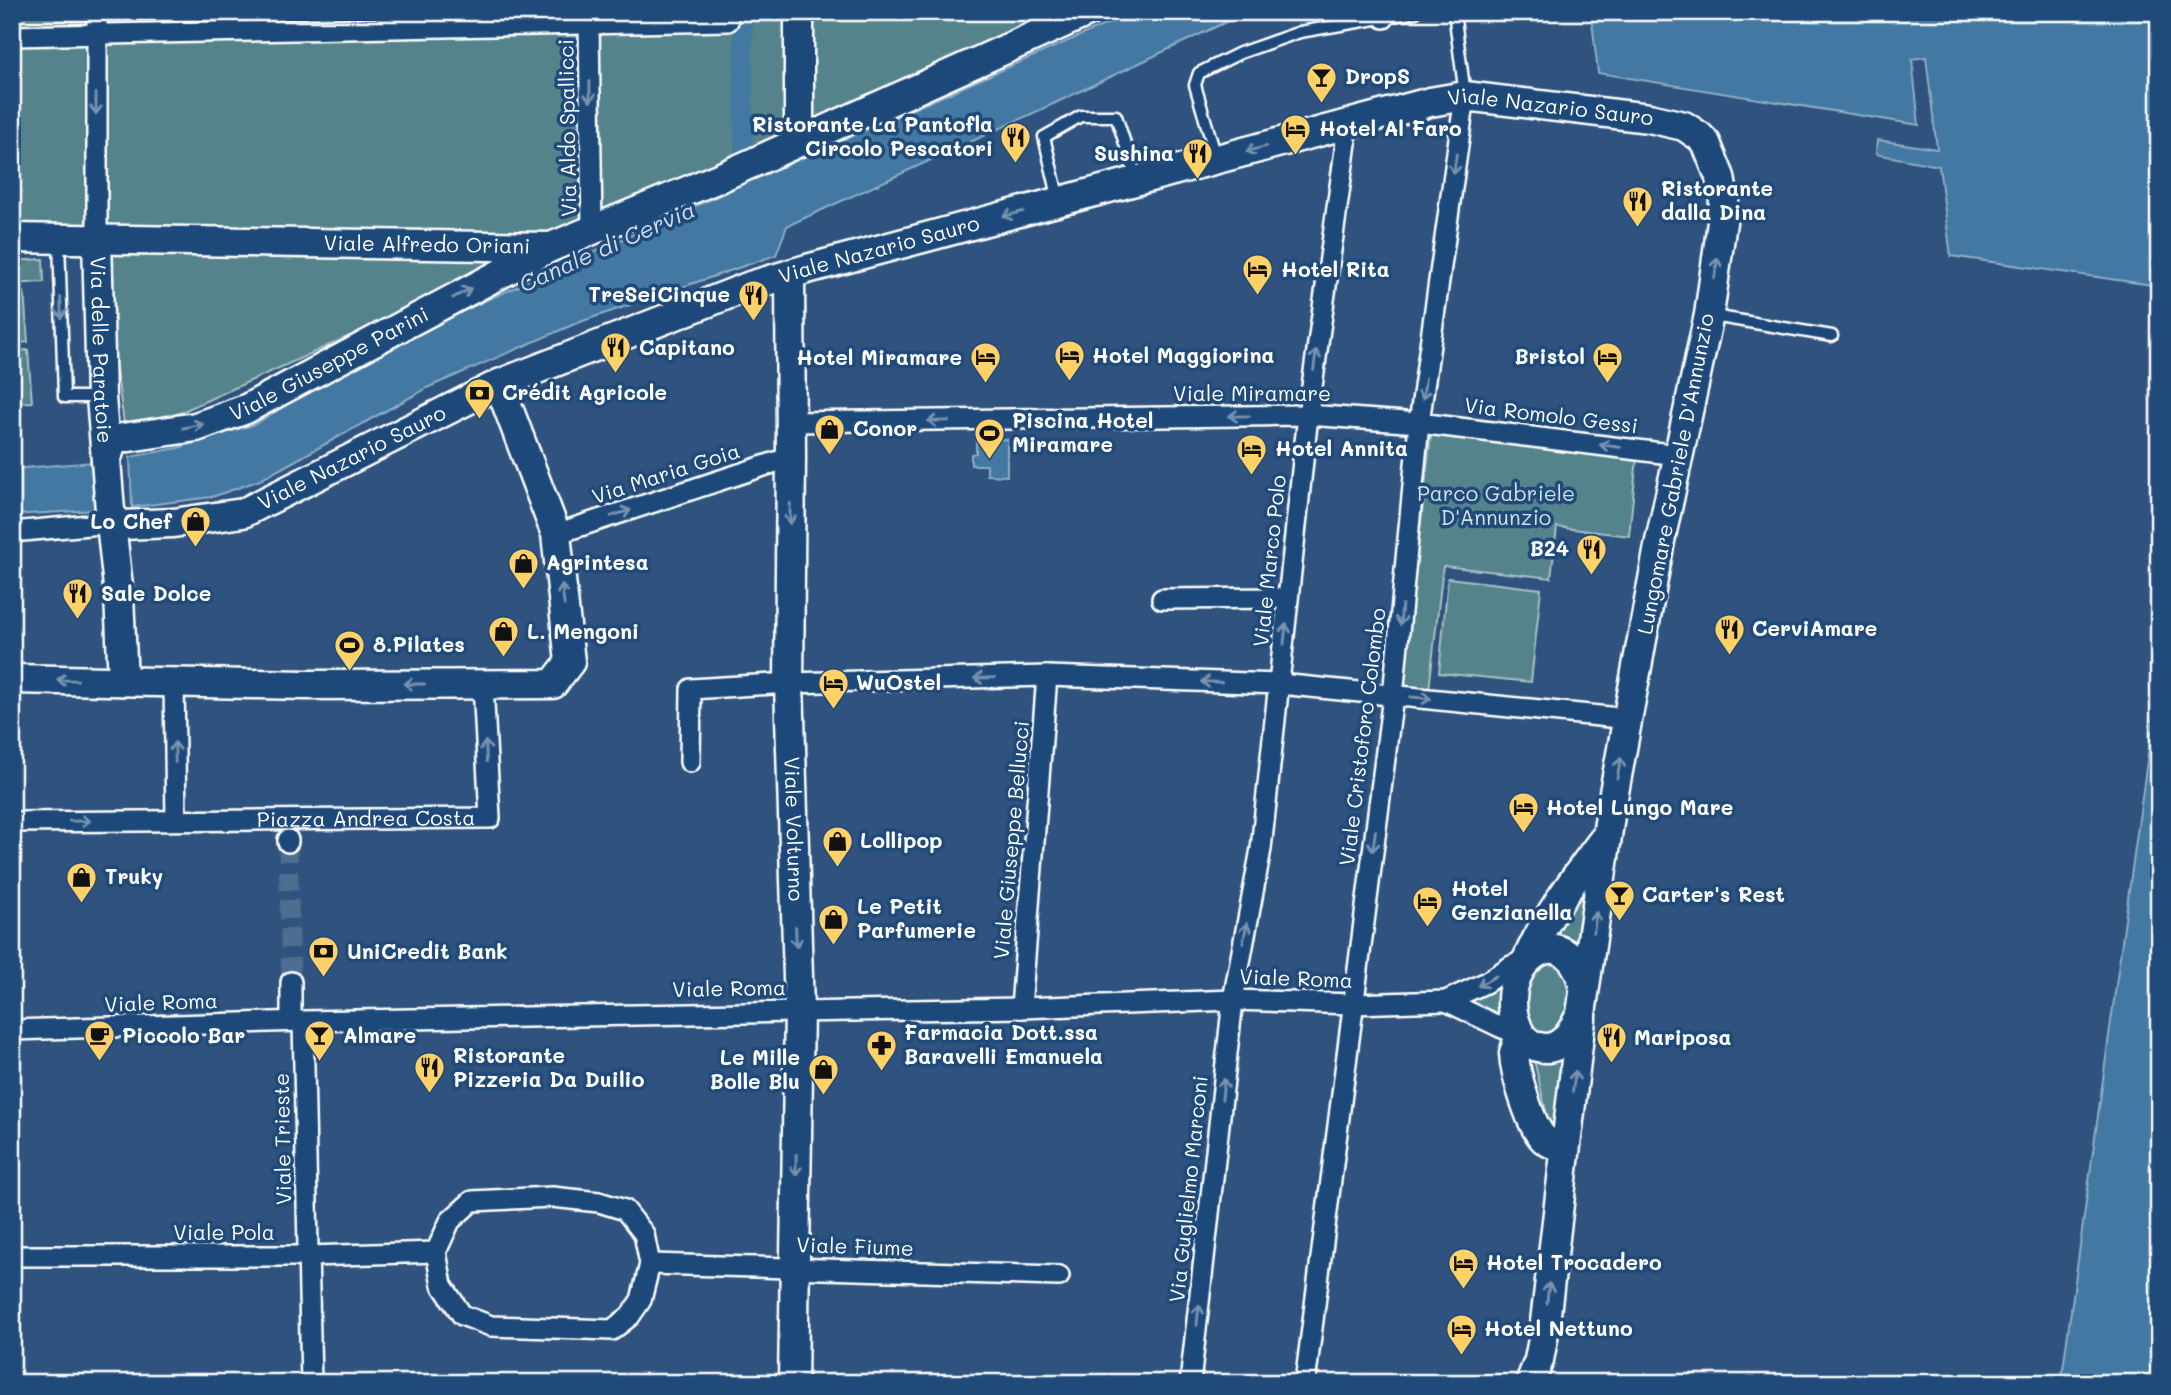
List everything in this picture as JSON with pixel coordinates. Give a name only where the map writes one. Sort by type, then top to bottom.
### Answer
[{"type":"street","points":[[97,12],[97,238]]},
{"type":"street","points":[[799,12],[799,142]]},
{"type":"street","name":"Viale Alfredo Oriani","points":[[12,238],[551,247],[721,177],[1088,12]]},
{"type":"street","points":[[12,36],[96,36],[446,20],[589,24],[728,21]]},
{"type":"street","name":"Via Aldo Spallicci","points":[[589,24],[592,231]]},
{"type":"street","name":"Viale Nazario Sauro","points":[[111,518],[122,525],[173,523],[243,513],[499,384],[737,291],[798,271],[1430,102],[1465,96],[1649,118],[1684,126]]},
{"type":"street","name":"Viale Cristoforo Colombo","points":[[1305,1383],[1394,696],[1419,423],[1465,96]]},
{"type":"street","name":"Lungomare Gabriele D'Annunzio","points":[[1530,1383],[1542,1350],[1564,1148],[1607,835],[1678,455],[1709,315],[1723,215],[1723,189],[1716,164],[1706,143],[1684,126]]},
{"type":"street","name":"Viale Marco Polo","points":[[1233,1000],[1261,849],[1308,415],[1346,143],[1340,127]]},
{"type":"street","name":"Via delle Paratoie","points":[[97,238],[106,460],[119,596],[123,681]]},
{"type":"street","name":"Viale Giuseppe Parini","points":[[126,437],[196,427],[246,409],[551,247]]},
{"type":"street","name":"Viale Volturno","points":[[793,1383],[799,1010],[789,683],[791,422],[798,271]]},
{"type":"street","points":[[12,679],[305,685],[553,684],[570,662],[556,534],[499,384]]},
{"type":"street","points":[[103,407],[111,427],[126,437]]},
{"type":"street","name":"Viale Miramare","points":[[791,422],[1308,415],[1419,423]]},
{"type":"street","name":"Via Romolo Gessi","points":[[1419,423],[1678,455]]},
{"type":"street","points":[[106,460],[112,443],[116,439],[126,437]]},
{"type":"street","name":"Via Maria Goia","points":[[556,534],[791,457]]},
{"type":"street","points":[[12,532],[111,518]]},
{"type":"street","points":[[1162,599],[1288,598]]},
{"type":"street","points":[[690,761],[691,689],[789,683],[1047,677],[1280,684],[1629,719]]},
{"type":"street","name":"Viale Giuseppe Bellucci","points":[[1021,1008],[1047,677]]},
{"type":"street","points":[[174,682],[176,820]]},
{"type":"street","name":"Piazza Andrea Costa","points":[[12,822],[490,818],[483,684]]},
{"type":"street","name":"Lungomare Gabriele D'Annunzio","points":[[1527,960],[1547,920],[1607,835]]},
{"type":"street","points":[[1546,949],[1563,952],[1577,965],[1583,1002],[1564,1040],[1549,1048],[1531,1045],[1520,1035],[1513,1019],[1511,994],[1519,970],[1527,960],[1546,949]]},
{"type":"street","name":"Viale Roma","points":[[12,1030],[799,1010],[1021,1008],[1233,1000],[1352,1004],[1446,1001],[1527,960]]},
{"type":"street","name":"Viale Trieste","points":[[291,982],[297,1021],[309,1256],[311,1383]]},
{"type":"street","name":"Via Guglielmo Marconi","points":[[1190,1383],[1233,1000]]},
{"type":"street","name":"Viale Roma","points":[[1446,1001],[1520,1035]]},
{"type":"street","points":[[1520,1035],[1515,1048],[1515,1063],[1536,1126],[1544,1139],[1564,1148]]},
{"type":"street","points":[[552,1197],[600,1202],[625,1210],[644,1234],[650,1264],[641,1300],[630,1317],[612,1330],[491,1326],[463,1315],[442,1285],[436,1252],[450,1221],[472,1201],[552,1197]]},
{"type":"street","name":"Viale Pola","points":[[12,1256],[309,1256],[436,1252]]},
{"type":"street","name":"Viale Fiume","points":[[650,1264],[1059,1276]]},
{"type":"lane","points":[[1217,159],[1195,85],[1199,73],[1240,54],[1300,32],[1384,15],[1416,12]]},
{"type":"lane","points":[[1454,12],[1465,96]]},
{"type":"lane","points":[[1059,201],[1044,137],[1081,116],[1116,116],[1137,181]]},
{"type":"lane","points":[[59,239],[64,397],[103,407]]},
{"type":"lane","points":[[1709,315],[1832,336]]},
{"type":"green space","points":[[12,12],[1067,12],[126,437],[97,239],[12,239]]},
{"type":"green space","points":[[43,259],[44,282],[12,284],[12,261]]},
{"type":"green space","points":[[24,292],[28,342],[12,344],[12,293]]},
{"type":"green space","points":[[28,350],[32,402],[12,403],[12,351]]},
{"type":"green space","name":"Parco Gabriele D'Annunzio","points":[[1431,434],[1637,458],[1629,536],[1557,527],[1551,578],[1443,566],[1429,690],[1402,687]]},
{"type":"green space","points":[[1448,578],[1541,589],[1531,682],[1439,673]]},
{"type":"green space","points":[[1586,886],[1579,948],[1548,936]]},
{"type":"green space","points":[[1540,963],[1566,965],[1569,974],[1570,1000],[1557,1033],[1530,1032],[1524,995]]},
{"type":"green space","points":[[1499,981],[1498,1021],[1481,1007],[1468,1003],[1467,999]]},
{"type":"green space","points":[[1563,1055],[1558,1136],[1552,1136],[1533,1056]]},
{"type":"water","name":"Canale di Cervia","points":[[1134,12],[1247,12],[787,226],[776,255],[577,323],[429,387],[260,480],[212,497],[132,507],[130,457],[178,448],[255,424],[381,348]]},
{"type":"water","points":[[1591,12],[2159,12],[2159,286],[1951,256],[1939,166],[1876,154],[1877,140],[1937,149],[1926,57],[1912,59],[1919,125],[1598,73]]},
{"type":"water","name":"Piscina Hotel Miramare","points":[[1007,439],[1007,476],[987,475],[987,465],[971,465],[971,454],[976,453],[976,440]]},
{"type":"water","points":[[93,462],[95,510],[12,515],[12,469]]},
{"type":"water","points":[[2159,674],[2159,1383],[2061,1383]]},
{"type":"waterway","points":[[743,12],[744,211]]},
{"type":"tunnel","points":[[288,842],[291,982]]},
{"type":"place","name":"DropS","points":[[1322,104]]},
{"type":"place","name":"Hotel Al Faro","points":[[1296,156]]},
{"type":"place","name":"Ristorante La Pantofla Circolo Pescatori","points":[[1016,164]]},
{"type":"place","name":"Sushina","points":[[1197,181]]},
{"type":"place","name":"Ristorante dalla Dina","points":[[1638,228]]},
{"type":"place","name":"Hotel Rita","points":[[1258,297]]},
{"type":"place","name":"TreSeiCinque","points":[[753,322]]},
{"type":"place","name":"Capitano","points":[[616,375]]},
{"type":"place","name":"Hotel Maggiorina","points":[[1069,383]]},
{"type":"place","name":"Bristol","points":[[1608,384]]},
{"type":"place","name":"Hotel Miramare","points":[[985,385]]},
{"type":"place","name":"Crédit Agricole","points":[[479,420]]},
{"type":"place","name":"Conor","points":[[830,456]]},
{"type":"place","name":"Piscina Hotel Miramare","points":[[989,460]]},
{"type":"place","name":"Hotel Annita","points":[[1252,476]]},
{"type":"place","name":"Lo Chef","points":[[195,549]]},
{"type":"place","name":"B24","points":[[1592,576]]},
{"type":"place","name":"Agrintesa","points":[[523,590]]},
{"type":"place","name":"Sale Dolce","points":[[78,621]]},
{"type":"place","name":"CerviAmare","points":[[1729,656]]},
{"type":"place","name":"L. Mengoni","points":[[504,659]]},
{"type":"place","name":"8.Pilates","points":[[350,672]]},
{"type":"place","name":"WuOstel","points":[[833,710]]},
{"type":"place","name":"Hotel Lungo Mare","points":[[1523,835]]},
{"type":"place","name":"Lollipop","points":[[837,868]]},
{"type":"place","name":"Truky","points":[[82,904]]},
{"type":"place","name":"Carter's Rest","points":[[1619,922]]},
{"type":"place","name":"Hotel Genzianella","points":[[1428,928]]},
{"type":"place","name":"Le Petit Parfumerie","points":[[834,946]]},
{"type":"place","name":"UniCredit Bank","points":[[324,979]]},
{"type":"place","name":"Piccolo Bar","points":[[99,1063]]},
{"type":"place","name":"Almare","points":[[320,1063]]},
{"type":"place","name":"Mariposa","points":[[1611,1065]]},
{"type":"place","name":"Farmacia Dott.ssa Baravelli Emanuela","points":[[881,1072]]},
{"type":"place","name":"Ristorante Pizzeria Da Duilio","points":[[430,1095]]},
{"type":"place","name":"Le Mille Bolle Blu","points":[[823,1097]]},
{"type":"place","name":"Hotel Trocadero","points":[[1463,1290]]},
{"type":"place","name":"Hotel Nettuno","points":[[1461,1356]]}]
